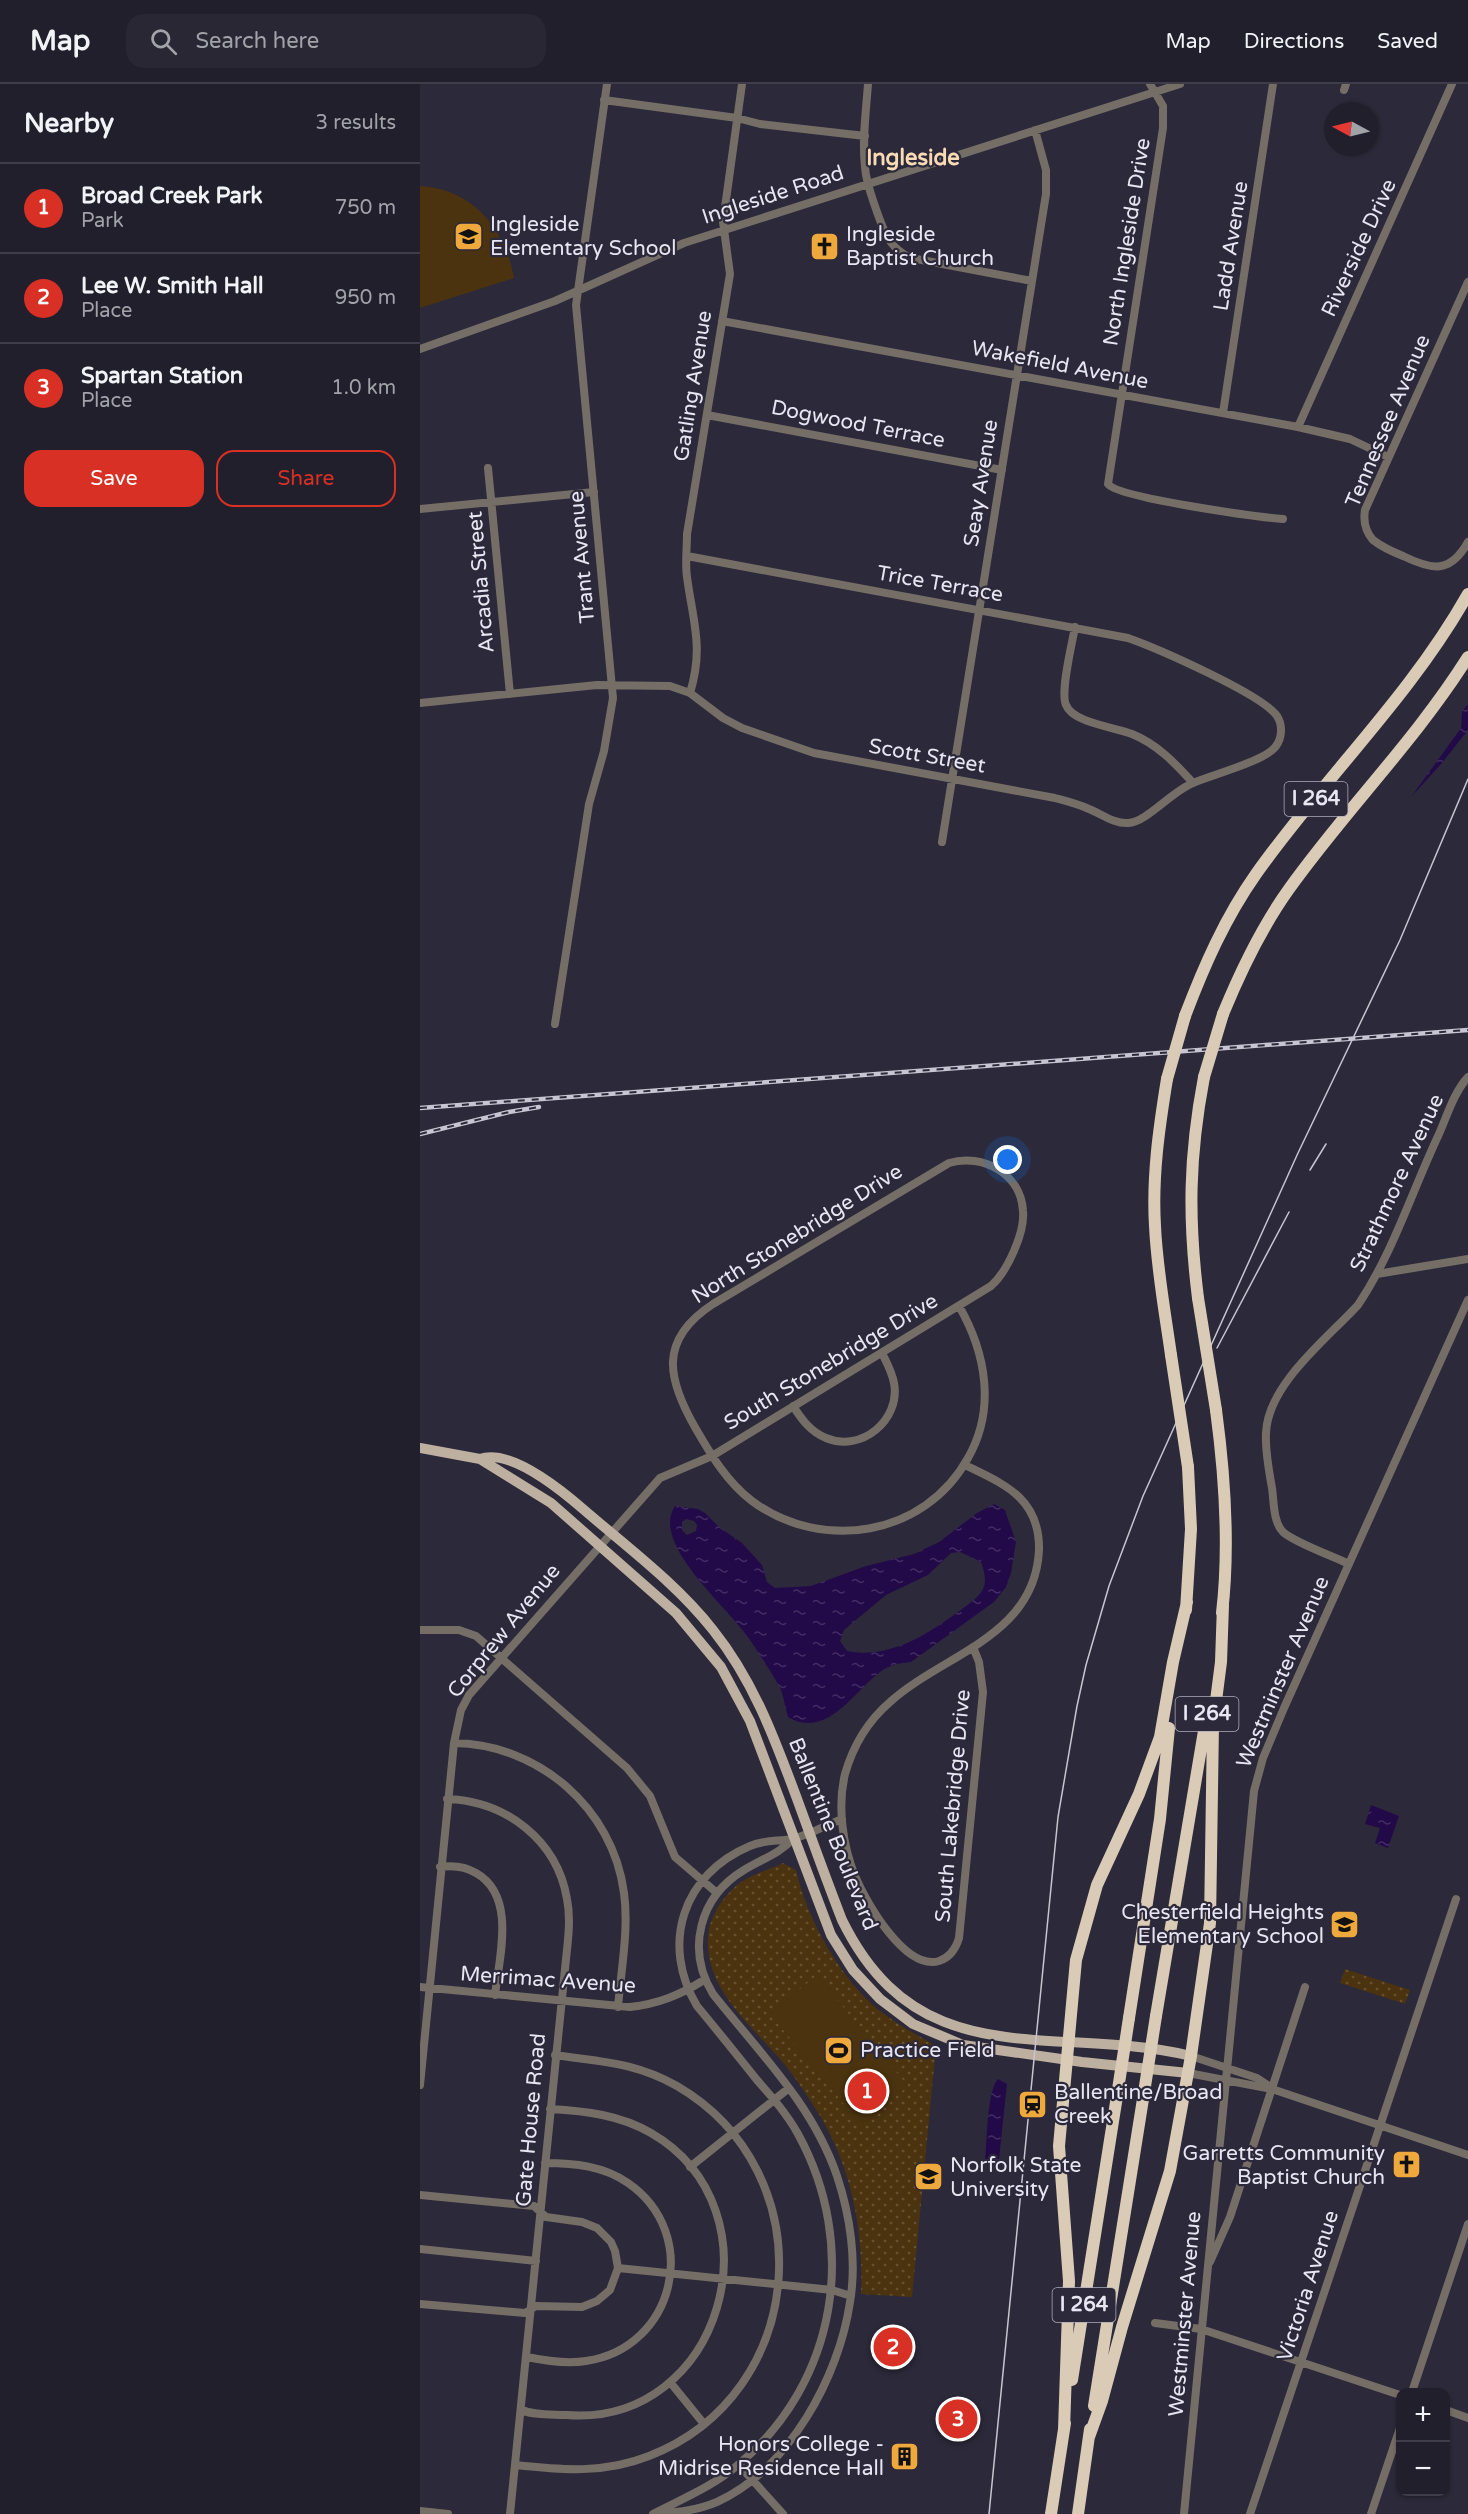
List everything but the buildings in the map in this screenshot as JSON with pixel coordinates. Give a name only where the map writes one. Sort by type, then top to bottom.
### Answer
[{"type":"highway","name":"I 264","points":[[1052,2514],[1160,1819],[1167,1737],[1187,1602],[1191,1529],[1188,1467],[1159,1270],[1155,1225],[1157,1149],[1167,1079],[1185,1016],[1217,939],[1257,873],[1401,694],[1443,636],[1468,594]]},
{"type":"highway","name":"I 264","points":[[1078,2514],[1223,1605],[1226,1497],[1191,1235],[1192,1145],[1204,1077],[1223,1014],[1241,970],[1263,929],[1288,890],[1416,732],[1468,657]]},
{"type":"highway","points":[[1064,2430],[1069,2281],[1059,2146],[1066,2060],[1080,1941],[1097,1885],[1139,1794],[1157,1745],[1187,1602]]},
{"type":"highway","points":[[1089,2437],[1102,2401],[1135,2283],[1160,2209],[1170,2171],[1191,2056],[1210,1923],[1212,1739],[1221,1662],[1223,1605]]},
{"type":"main road","name":"Ballentine Boulevard","points":[[420,1448],[480,1459],[551,1503],[676,1613],[721,1667],[750,1721],[831,1935],[853,1971],[879,1999],[913,2024],[952,2042],[989,2051],[1188,2073]]},
{"type":"main road","name":"Ballentine Boulevard","points":[[480,1459],[495,1456],[534,1473],[573,1500],[696,1610],[730,1652],[766,1717],[851,1938],[876,1974],[892,1989],[927,2013],[963,2030],[1008,2038],[1145,2048],[1191,2056]]},
{"type":"street","name":"Trant Avenue","points":[[555,1024],[590,804],[608,731],[614,686],[576,305],[607,84]]},
{"type":"street","name":"Gatling Avenue","points":[[690,693],[696,672],[698,652],[686,574],[687,534],[730,266],[723,230],[742,84]]},
{"type":"street","points":[[868,84],[864,154],[867,183],[887,238],[904,255],[964,270],[1032,281]]},
{"type":"street","name":"Ingleside Road","points":[[420,349],[577,292],[684,243],[1035,130],[1153,88],[1180,84]]},
{"type":"street","name":"Ladd Avenue","points":[[1223,413],[1274,84]]},
{"type":"street","name":"Riverside Drive","points":[[1298,427],[1452,84]]},
{"type":"street","name":"North Ingleside Drive","points":[[1153,88],[1163,106],[1163,128],[1108,484],[1114,490],[1240,515],[1282,519]]},
{"type":"street","points":[[604,100],[736,118],[760,124],[865,136]]},
{"type":"street","name":"Seay Avenue","points":[[942,842],[1046,195],[1046,170],[1035,130]]},
{"type":"street","name":"Tennessee Avenue","points":[[1468,282],[1388,457],[1365,510],[1364,519],[1368,534],[1373,540],[1423,566],[1444,566],[1458,558],[1468,542]]},
{"type":"street","name":"Wakefield Avenue","points":[[722,321],[881,348],[1016,376],[1298,427],[1350,439],[1388,457]]},
{"type":"street","name":"Dogwood Terrace","points":[[707,415],[1002,470]]},
{"type":"street","name":"Arcadia Street","points":[[488,468],[510,694]]},
{"type":"street","points":[[420,509],[594,492]]},
{"type":"street","name":"Trice Terrace","points":[[687,556],[1128,638],[1151,646],[1182,662]]},
{"type":"street","points":[[1075,627],[1064,696],[1069,710],[1080,718],[1132,734],[1152,745],[1166,754],[1193,783]]},
{"type":"street","name":"Scott Street","points":[[420,703],[614,686],[670,686],[690,693],[723,718],[742,728],[814,753],[1054,798],[1088,808],[1121,823],[1130,823],[1144,818],[1175,792],[1257,759],[1272,750],[1280,737],[1281,726],[1277,716],[1259,700],[1182,662]]},
{"type":"street","name":"Strathmore Avenue","points":[[1349,1564],[1282,1532],[1277,1521],[1265,1435],[1272,1410],[1292,1375],[1358,1305],[1377,1274],[1437,1137],[1468,1077]]},
{"type":"street","name":"North Stonebridge Drive","points":[[959,1306],[980,1354],[985,1393],[978,1437],[964,1465],[941,1494],[914,1513],[865,1531],[832,1532],[796,1524],[762,1508],[736,1487],[712,1455],[676,1389],[673,1377],[676,1347],[686,1328],[698,1314],[949,1163],[970,1159],[992,1165],[1008,1177],[1017,1191]]},
{"type":"street","name":"South Stonebridge Drive","points":[[610,1533],[660,1478],[712,1455],[992,1286],[1005,1271],[1023,1223],[1023,1211],[1017,1191]]},
{"type":"street","points":[[1377,1274],[1468,1260]]},
{"type":"street","name":"Westminster Avenue","points":[[1184,2514],[1254,1791],[1258,1774],[1284,1708],[1468,1300]]},
{"type":"street","points":[[793,1407],[809,1428],[828,1439],[846,1442],[872,1434],[886,1420],[894,1404],[892,1373],[882,1353]]},
{"type":"street","points":[[653,2514],[708,2486],[739,2464],[769,2436],[799,2392],[816,2356],[825,2328],[832,2290],[830,2224],[819,2182],[799,2136],[774,2100],[697,2006],[688,1990],[679,1960],[680,1929],[690,1899],[702,1881],[723,1861],[751,1845],[794,1838],[842,1820],[844,1777],[856,1745],[870,1724],[903,1691],[973,1647],[1004,1624],[1024,1600],[1035,1575],[1039,1546],[1034,1517],[1020,1497],[997,1481],[964,1465]]},
{"type":"street","name":"Corprew Avenue","points":[[420,2085],[424,1988],[457,1722],[465,1702],[501,1656],[610,1533]]},
{"type":"street","points":[[420,1630],[468,1632],[501,1656],[627,1768],[650,1796],[675,1857],[717,1893]]},
{"type":"street","name":"South Lakebridge Drive","points":[[842,1820],[848,1855],[855,1875],[881,1923],[912,1956],[925,1961],[940,1961],[952,1953],[959,1938],[983,1692],[979,1662],[973,1647]]},
{"type":"street","points":[[454,1743],[494,1747],[535,1763],[574,1793],[598,1821],[612,1849],[624,1891],[625,1924],[618,2007]]},
{"type":"street","name":"Gate House Road","points":[[447,1799],[482,1804],[514,1818],[538,1839],[555,1862],[565,1887],[568,1909],[566,1959],[510,2514]]},
{"type":"street","points":[[659,2514],[699,2508],[714,2503],[752,2479],[786,2444],[822,2389],[838,2350],[851,2296],[850,2234],[843,2196],[826,2149],[803,2105],[712,1994],[698,1956],[699,1930],[707,1908],[717,1893],[742,1871],[776,1854],[794,1838]]},
{"type":"street","points":[[440,1867],[459,1867],[480,1875],[498,1898],[501,1908],[500,1944],[495,1995]]},
{"type":"street","name":"Victoria Avenue","points":[[1250,2514],[1456,1899]]},
{"type":"street","name":"Merrimac Avenue","points":[[424,1988],[618,2007],[649,2005],[688,1990],[705,1980]]},
{"type":"street","points":[[1207,2268],[1230,2217],[1305,1987]]},
{"type":"street","points":[[515,2465],[572,2471],[613,2467],[651,2456],[704,2424],[735,2392],[757,2359],[774,2316],[780,2284],[779,2249],[772,2210],[756,2169],[732,2133],[693,2096],[659,2077],[612,2061],[555,2055]]},
{"type":"street","name":"Ballentine Boulevard","points":[[1191,2056],[1257,2078],[1272,2089]]},
{"type":"street","name":"Ballentine Boulevard","points":[[1188,2073],[1272,2089],[1468,2155]]},
{"type":"street","points":[[690,2167],[789,2088]]},
{"type":"street","points":[[522,2410],[577,2416],[609,2412],[642,2400],[670,2382],[684,2369],[705,2340],[716,2315],[724,2279],[724,2246],[718,2220],[708,2194],[690,2167],[666,2143],[633,2124],[596,2114],[550,2109]]},
{"type":"street","points":[[527,2357],[546,2361],[585,2362],[626,2347],[643,2333],[657,2316],[668,2291],[671,2274],[670,2248],[663,2224],[657,2212],[639,2190],[600,2169],[580,2165],[545,2163]]},
{"type":"street","points":[[420,2195],[534,2206],[546,2217],[582,2222],[597,2228],[604,2234],[615,2251],[618,2268],[610,2290],[588,2306],[566,2308],[536,2306],[525,2313],[420,2304]]},
{"type":"street","points":[[1413,2388],[1468,2224]]},
{"type":"street","points":[[420,2249],[536,2261]]},
{"type":"street","points":[[618,2268],[832,2290],[851,2296]]},
{"type":"street","points":[[1155,2323],[1201,2328],[1396,2393]]},
{"type":"street","points":[[670,2382],[704,2424]]},
{"type":"street","points":[[1450,2411],[1468,2418]]},
{"type":"street","points":[[1371,2514],[1396,2442]]},
{"type":"street","points":[[739,2464],[783,2514]]},
{"type":"street","points":[[420,2511],[448,2514]]},
{"type":"shaded area","points":[[420,186],[456,195],[484,215],[503,243],[514,278],[420,308]]},
{"type":"shaded area","points":[[783,1863],[796,1870],[801,1889],[818,1930],[854,1986],[884,2014],[936,2046],[912,2297],[861,2294],[857,2222],[847,2176],[839,2153],[817,2111],[789,2070],[724,1993],[709,1958],[708,1938],[711,1924],[716,1910],[725,1898],[746,1879]]},
{"type":"shaded area","points":[[1345,1969],[1410,1990],[1405,2004],[1340,1983]]},
{"type":"shaded area","name":"Practice Field","points":[[817,1975],[908,2086],[861,2125],[770,2014]]},
{"type":"water","points":[[1468,704],[1468,730],[1411,797],[1461,728],[1462,712]]},
{"type":"water","points":[[994,1504],[1005,1510],[1016,1542],[1011,1573],[1006,1587],[994,1602],[911,1662],[883,1670],[838,1711],[815,1722],[802,1722],[788,1717],[781,1690],[775,1679],[752,1643],[683,1558],[673,1539],[670,1522],[675,1506],[698,1509],[705,1513],[719,1527],[742,1543],[762,1565],[767,1582],[775,1588],[811,1586],[866,1566],[914,1554],[939,1542],[977,1513]],"holes":[[[686,1519],[694,1521],[697,1525],[696,1531],[687,1535],[682,1530],[682,1522]],[[960,1552],[981,1562],[985,1579],[984,1586],[974,1600],[936,1627],[908,1642],[878,1652],[847,1651],[840,1641],[844,1630],[886,1595],[928,1575],[951,1553]]]},
{"type":"water","points":[[1371,1805],[1399,1816],[1388,1848],[1375,1843],[1380,1828],[1365,1824]]},
{"type":"water","points":[[998,2079],[1007,2084],[999,2159],[996,2164],[985,2160],[990,2105],[994,2085]]},
{"type":"tram line","points":[[989,2514],[1058,1817],[1086,1665],[1109,1586],[1143,1496],[1298,1153],[1400,940],[1468,779]]},
{"type":"tram line","points":[[1310,1170],[1326,1144]]},
{"type":"tram line","points":[[1217,1348],[1289,1212]]},
{"type":"railway","points":[[420,1108],[1468,1030]]},
{"type":"railway","points":[[420,1134],[539,1107]]},
{"type":"place","name":"Ingleside Elementary School","points":[[469,236]]},
{"type":"place","name":"Ingleside Baptist Church","points":[[825,246]]},
{"type":"place","name":"Chesterfield Heights Elementary School","points":[[1345,1924]]},
{"type":"place","name":"Practice Field","points":[[839,2050]]},
{"type":"place","name":"Broad Creek Park","points":[[867,2091]]},
{"type":"place","name":"Ballentine/Broad Creek","points":[[1033,2104]]},
{"type":"place","name":"Garretts Community Baptist Church","points":[[1406,2165]]},
{"type":"place","name":"Norfolk State University","points":[[929,2177]]},
{"type":"place","name":"Lee W. Smith Hall","points":[[893,2347]]},
{"type":"place","name":"Spartan Station","points":[[958,2419]]},
{"type":"place","name":"Honors College - Midrise Residence Hall","points":[[905,2456]]},
{"type":"district","name":"Ingleside","points":[[913,158]]}]
